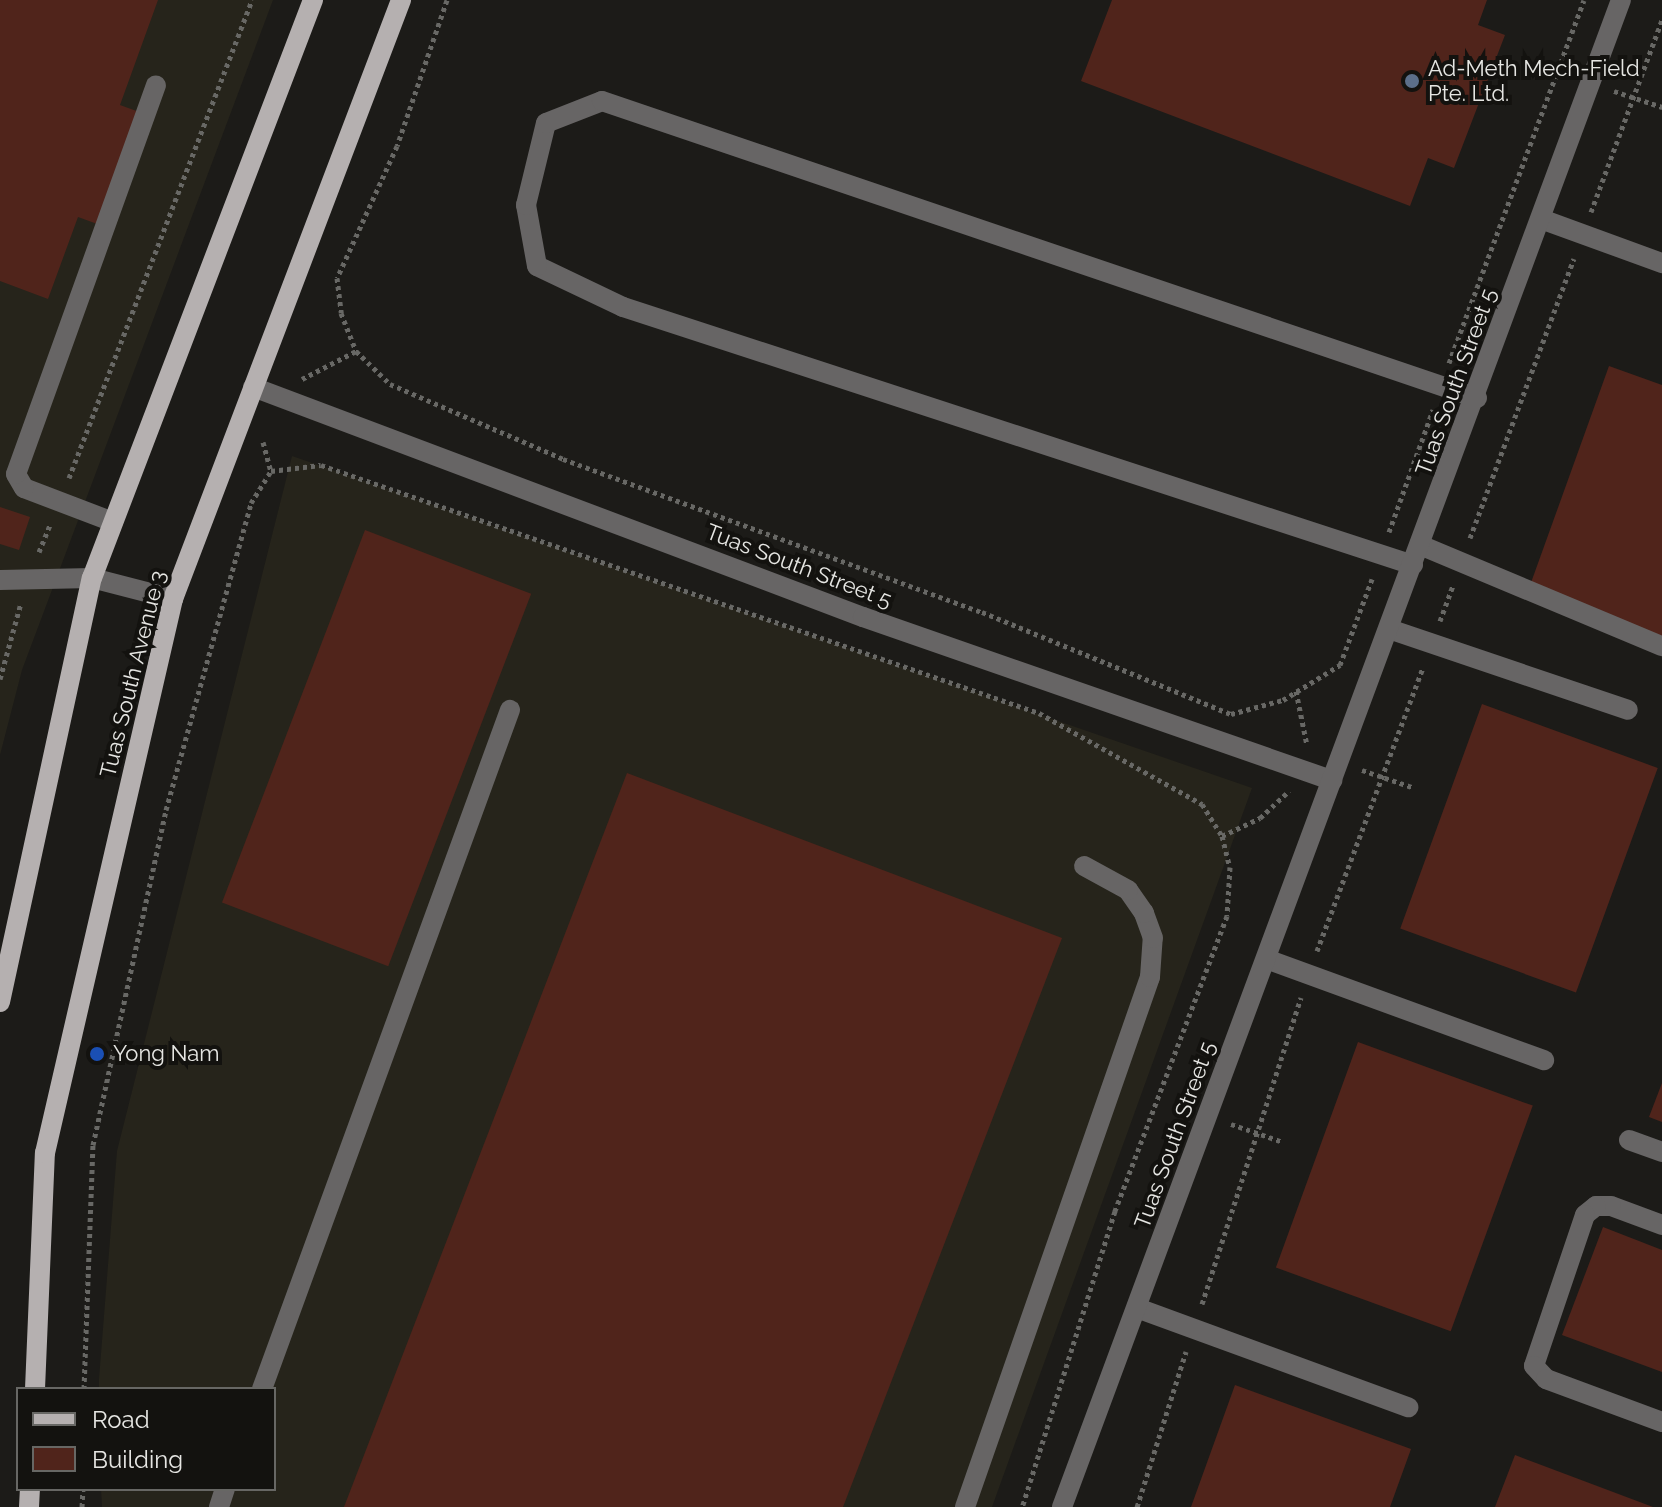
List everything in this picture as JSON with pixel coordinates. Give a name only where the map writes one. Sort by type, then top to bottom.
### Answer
[{"type":"main road","points":[[0,1002],[92,578],[313,0]]},
{"type":"main road","name":"Tuas South Avenue 3","points":[[35,1387],[45,1153],[173,599],[401,0]]},
{"type":"street","name":"Tuas South Street 5","points":[[1062,1507],[1477,398],[1621,0]]},
{"type":"street","points":[[113,522],[24,488],[17,469],[156,85]]},
{"type":"street","points":[[1477,398],[602,101],[546,123],[526,205],[537,266],[623,307],[1381,555],[1417,555],[1460,565],[1662,646]]},
{"type":"street","points":[[1541,219],[1662,263]]},
{"type":"street","name":"Tuas South Street 5","points":[[253,387],[863,617],[1336,771]]},
{"type":"street","points":[[0,580],[26,583],[92,578],[173,599]]},
{"type":"street","points":[[1389,629],[1628,710]]},
{"type":"street","points":[[263,1387],[510,710]]},
{"type":"street","points":[[965,1507],[1150,977],[1153,938],[1144,913],[1128,890],[1084,866]]},
{"type":"street","points":[[1266,959],[1544,1060]]},
{"type":"street","points":[[1629,1140],[1662,1152]]},
{"type":"street","points":[[1662,1225],[1611,1206],[1596,1206],[1585,1215],[1536,1346],[1534,1366],[1546,1379],[1662,1422]]},
{"type":"street","points":[[1137,1308],[1408,1407]]},
{"type":"path","points":[[0,679],[26,583],[252,0]]},
{"type":"path","points":[[447,0],[397,146],[337,278],[341,313],[356,351],[390,384],[563,459],[982,612],[1231,714],[1283,700],[1340,665],[1584,0]]},
{"type":"path","points":[[1137,1507],[1308,975],[1662,20]]},
{"type":"path","points":[[1590,84],[1662,107]]},
{"type":"path","points":[[84,1387],[93,1145],[166,810],[251,503],[271,471],[321,465],[1039,713],[1202,804],[1222,836],[1230,867],[1227,916],[1115,1211],[1022,1507]]},
{"type":"path","points":[[1336,771],[1382,777],[1412,787]]},
{"type":"path","points":[[1208,1115],[1283,1142]]},
{"type":"shaded area","points":[[0,0],[273,0],[22,670],[0,755]]},
{"type":"shaded area","name":"Yong Nam","points":[[292,456],[1252,788],[992,1507],[102,1507],[101,1491],[276,1491],[276,1387],[99,1387],[117,1151]]},
{"type":"building","points":[[0,0],[158,0],[120,105],[142,113],[100,225],[78,217],[48,299],[0,281]]},
{"type":"building","points":[[1112,0],[1487,0],[1478,25],[1505,35],[1454,168],[1428,158],[1410,206],[1081,81]]},
{"type":"building","points":[[1609,366],[1662,385],[1662,639],[1528,591]]},
{"type":"building","points":[[0,507],[30,517],[19,550],[0,544]]},
{"type":"building","points":[[365,530],[531,594],[388,966],[222,902]]},
{"type":"building","points":[[1482,704],[1658,768],[1576,993],[1400,929]]},
{"type":"building","points":[[627,773],[1062,938],[843,1507],[344,1507]]},
{"type":"building","points":[[1358,1042],[1533,1106],[1451,1331],[1276,1268]]},
{"type":"building","points":[[1662,1083],[1662,1122],[1649,1117]]},
{"type":"building","points":[[1603,1227],[1662,1250],[1662,1372],[1562,1335]]},
{"type":"building","points":[[1235,1385],[1411,1449],[1390,1507],[1191,1507]]},
{"type":"building","points":[[1515,1455],[1653,1507],[1495,1507]]},
{"type":"place","name":"Ad-Meth Mech-Field Pte. Ltd.","points":[[1412,81]]},
{"type":"place","name":"Yong Nam","points":[[97,1054]]}]
